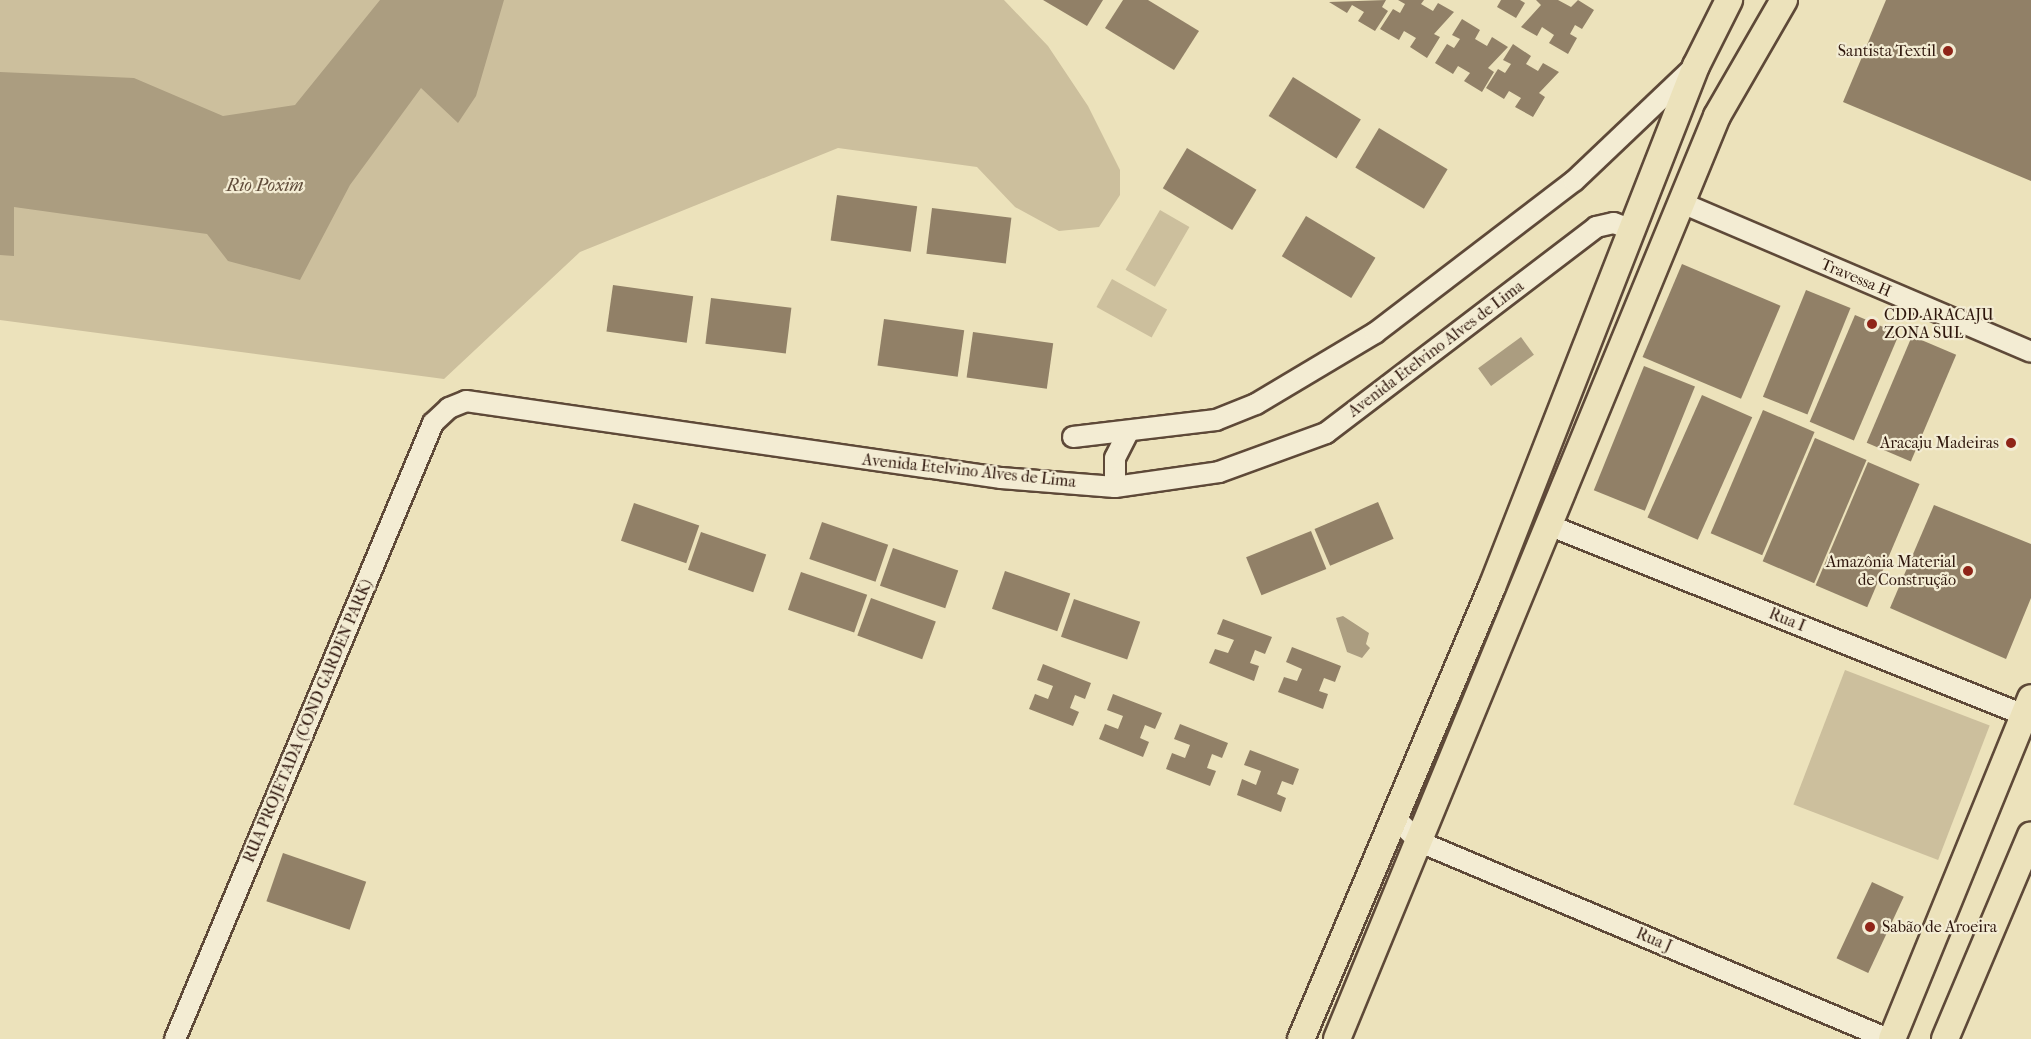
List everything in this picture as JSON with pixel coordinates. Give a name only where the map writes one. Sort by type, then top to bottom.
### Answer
[{"type":"main road","points":[[1301,1039],[1397,820],[1696,66],[1729,0]]},
{"type":"main road","points":[[1337,1039],[1551,526],[1718,116],[1784,0]]},
{"type":"main road","points":[[1890,1039],[2027,706]]},
{"type":"main road","points":[[1945,1039],[2031,835]]},
{"type":"street","points":[[1074,437],[1216,420],[1256,404],[1375,333],[1574,181],[1696,66]]},
{"type":"street","name":"Travessa H","points":[[1682,204],[2031,352]]},
{"type":"street","name":"Avenida Etelvino Alves de Lima","points":[[449,408],[466,401],[1001,478],[1114,487],[1219,472],[1326,432],[1596,227],[1614,223],[1632,230]]},
{"type":"street","name":"RUA PROJETADA (COND GARDEN PARK)","points":[[175,1039],[433,423],[449,408]]},
{"type":"street","points":[[1114,487],[1115,458],[1128,432]]},
{"type":"street","name":"Rua I","points":[[1551,526],[2027,706]]},
{"type":"street","points":[[1397,820],[1420,842]]},
{"type":"street","name":"Rua J","points":[[1420,842],[1890,1039]]},
{"type":"shaded area","points":[[0,0],[1004,0],[1048,46],[1088,106],[1120,170],[1120,195],[1099,227],[1059,231],[1015,207],[977,167],[838,148],[580,252],[444,379],[0,320]]},
{"type":"shaded area","points":[[1160,210],[1189,227],[1155,287],[1126,270]]},
{"type":"shaded area","points":[[1112,279],[1167,310],[1152,338],[1096,307]]},
{"type":"shaded area","points":[[1845,670],[1990,726],[1938,860],[1793,804]]},
{"type":"water","name":"Rio Poxim","points":[[380,0],[504,0],[476,96],[458,123],[421,88],[350,185],[300,280],[228,261],[207,234],[14,207],[14,256],[0,255],[0,72],[134,78],[223,116],[295,105]]},
{"type":"water","points":[[1521,337],[1534,355],[1491,386],[1478,368]]},
{"type":"water","points":[[1343,616],[1369,633],[1366,644],[1370,648],[1362,658],[1347,652],[1336,618]]},
{"type":"building","points":[[1043,0],[1103,0],[1087,26]]},
{"type":"building","points":[[1123,0],[1148,0],[1199,31],[1174,70],[1105,28]]},
{"type":"building","points":[[1386,0],[1382,7],[1388,11],[1375,31],[1358,21],[1364,12],[1352,5],[1347,13],[1329,2]]},
{"type":"building","points":[[1398,0],[1424,0],[1421,4],[1433,11],[1438,3],[1454,12],[1434,34],[1440,37],[1427,58],[1410,47],[1416,38],[1404,31],[1399,40],[1380,29],[1393,9],[1400,13],[1405,4]]},
{"type":"building","points":[[1501,0],[1520,0],[1525,3],[1516,18],[1497,7]]},
{"type":"building","points":[[1536,0],[1558,0],[1571,7],[1578,0],[1594,10],[1582,29],[1575,25],[1570,34],[1577,38],[1568,54],[1549,43],[1554,35],[1542,27],[1537,36],[1521,27],[1541,5]]},
{"type":"building","name":"Santista Textil","points":[[1886,0],[2031,0],[2031,181],[1843,102]]},
{"type":"building","points":[[1462,19],[1480,30],[1475,39],[1487,46],[1492,37],[1508,47],[1488,68],[1494,72],[1482,92],[1464,81],[1470,73],[1458,66],[1453,74],[1435,63],[1447,44],[1454,48],[1460,39],[1452,35]]},
{"type":"building","points":[[1513,44],[1531,56],[1526,64],[1538,71],[1543,63],[1559,72],[1539,93],[1545,97],[1533,117],[1515,107],[1521,98],[1509,91],[1504,99],[1486,88],[1498,69],[1505,73],[1511,64],[1503,60]]},
{"type":"building","points":[[1293,77],[1361,119],[1336,158],[1269,116]]},
{"type":"building","points":[[1379,128],[1448,169],[1424,209],[1355,167]]},
{"type":"building","points":[[1187,148],[1256,190],[1232,230],[1163,188]]},
{"type":"building","points":[[837,195],[917,206],[911,252],[831,241]]},
{"type":"building","points":[[932,208],[1011,218],[1006,263],[926,254]]},
{"type":"building","points":[[1306,216],[1375,258],[1351,298],[1282,256]]},
{"type":"building","points":[[1682,264],[1780,306],[1741,399],[1643,357]]},
{"type":"building","points":[[613,285],[693,296],[687,343],[606,332]]},
{"type":"building","points":[[1806,290],[1851,308],[1807,415],[1763,397]]},
{"type":"building","points":[[711,298],[791,308],[786,354],[705,344]]},
{"type":"building","points":[[1855,315],[1899,334],[1854,441],[1810,422]]},
{"type":"building","points":[[884,319],[964,330],[958,377],[877,366]]},
{"type":"building","points":[[973,332],[1053,343],[1047,389],[967,378]]},
{"type":"building","points":[[1912,336],[1956,355],[1911,462],[1867,443]]},
{"type":"building","points":[[1644,366],[1695,387],[1645,511],[1594,490]]},
{"type":"building","points":[[1702,395],[1752,417],[1698,540],[1647,517]]},
{"type":"building","points":[[1763,410],[1815,432],[1762,555],[1711,533]]},
{"type":"building","points":[[1815,438],[1867,460],[1814,583],[1763,561]]},
{"type":"building","points":[[1868,462],[1920,484],[1867,607],[1816,585]]},
{"type":"building","points":[[1378,502],[1394,539],[1330,566],[1314,529]]},
{"type":"building","points":[[634,503],[699,525],[686,563],[621,541]]},
{"type":"building","name":"Amazônia Material de Construção","points":[[1934,505],[2031,544],[2031,598],[2006,659],[1890,608]]},
{"type":"building","points":[[822,522],[888,545],[875,582],[809,559]]},
{"type":"building","points":[[1311,531],[1326,569],[1261,595],[1246,557]]},
{"type":"building","points":[[701,532],[766,554],[753,592],[688,570]]},
{"type":"building","points":[[893,548],[958,570],[945,608],[880,586]]},
{"type":"building","points":[[1005,571],[1070,593],[1057,631],[992,609]]},
{"type":"building","points":[[801,572],[867,595],[854,633],[788,610]]},
{"type":"building","points":[[871,598],[936,622],[922,659],[857,636]]},
{"type":"building","points":[[1074,599],[1140,622],[1127,660],[1061,637]]},
{"type":"building","points":[[1223,619],[1272,637],[1265,654],[1255,650],[1250,663],[1259,666],[1254,681],[1209,663],[1215,649],[1228,653],[1234,640],[1217,634]]},
{"type":"building","points":[[1292,647],[1341,666],[1335,682],[1324,678],[1319,691],[1328,694],[1323,709],[1278,692],[1284,677],[1297,681],[1302,669],[1286,662]]},
{"type":"building","points":[[1043,664],[1091,683],[1085,699],[1075,695],[1070,708],[1079,712],[1073,726],[1029,709],[1035,694],[1048,699],[1053,686],[1037,680]]},
{"type":"building","points":[[1113,694],[1162,713],[1155,729],[1145,725],[1140,738],[1149,742],[1143,757],[1099,739],[1105,724],[1118,729],[1123,716],[1107,710]]},
{"type":"building","points":[[1180,724],[1228,743],[1222,758],[1212,754],[1207,768],[1216,771],[1210,786],[1166,769],[1172,753],[1185,758],[1190,745],[1174,739]]},
{"type":"building","points":[[1250,750],[1299,769],[1293,785],[1282,781],[1277,794],[1286,798],[1281,812],[1237,795],[1242,779],[1256,785],[1261,771],[1244,765]]},
{"type":"building","points":[[283,853],[366,882],[350,930],[266,901]]},
{"type":"building","name":"Sabão de Aroeira","points":[[1872,882],[1904,897],[1868,973],[1837,958]]},
{"type":"place","name":"Santista Textil","points":[[1948,51]]},
{"type":"place","name":"CDD ARACAJU ZONA SUL","points":[[1872,324]]},
{"type":"place","name":"Aracaju Madeiras","points":[[2011,443]]},
{"type":"place","name":"Amazônia Material de Construção","points":[[1968,571]]},
{"type":"place","name":"Sabão de Aroeira","points":[[1870,927]]}]
